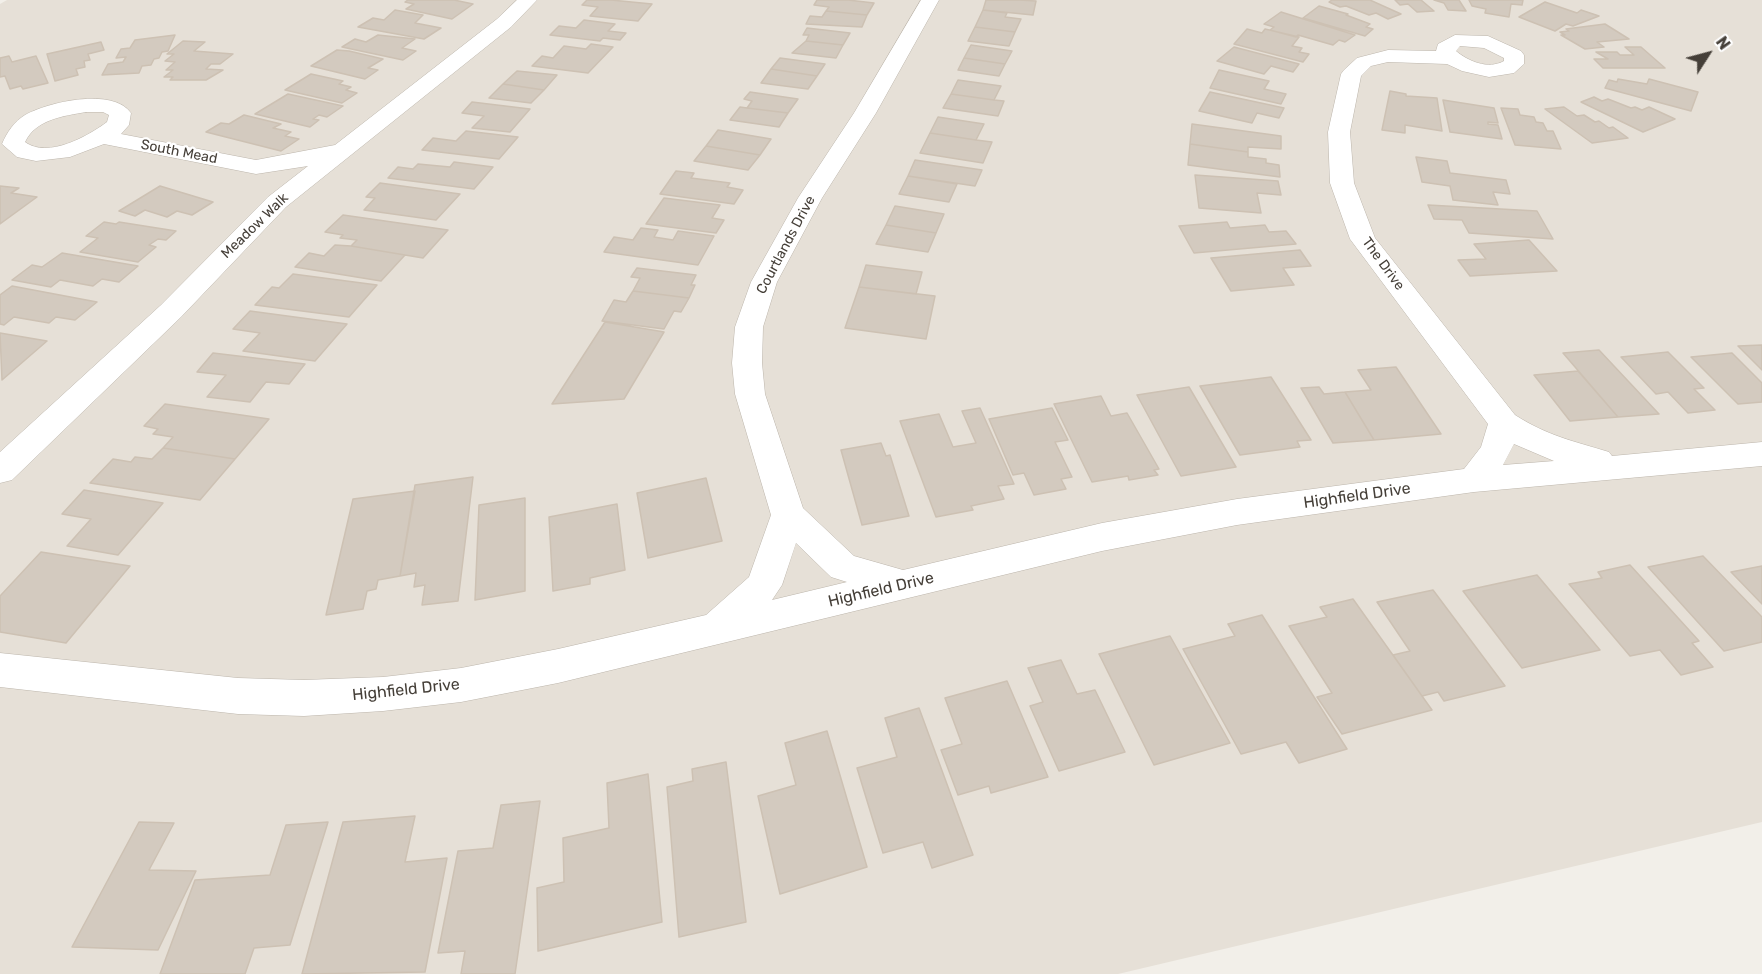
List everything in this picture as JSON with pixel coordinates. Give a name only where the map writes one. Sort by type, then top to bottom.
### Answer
[{"type":"street","name":"Meadow Walk","points":[[0,471],[171,311],[277,202],[504,23],[528,0]]},
{"type":"street","name":"Courtlands Drive","points":[[905,585],[843,567],[788,515],[750,394],[747,363],[749,327],[764,282],[810,198],[865,112],[930,0]]},
{"type":"street","name":"The Drive","points":[[1451,58],[1388,56],[1364,62],[1351,74],[1339,132],[1342,183],[1363,239],[1504,423],[1527,439],[1574,455],[1622,465]]},
{"type":"street","name":"South Mead","points":[[103,137],[256,167],[307,159],[348,147]]},
{"type":"street","points":[[256,167],[270,182],[277,202]]},
{"type":"street","points":[[1474,480],[1500,443],[1504,423]]},
{"type":"street","name":"Highfield Drive","points":[[0,670],[238,696],[304,698],[383,694],[461,685],[558,666],[1124,533],[1237,512],[1474,480],[1762,453]]},
{"type":"street","points":[[718,627],[764,585],[788,515]]},
{"type":"shaded area","points":[[7,0],[1762,0],[1762,822],[1118,974],[0,974],[0,4]]},
{"type":"building","points":[[408,0],[454,0],[473,4],[452,19],[406,9],[414,4],[405,2]]},
{"type":"building","points":[[587,0],[652,4],[638,21],[590,16],[598,7],[582,5]]},
{"type":"building","points":[[817,0],[874,3],[867,15],[826,11],[829,7],[814,5]]},
{"type":"building","points":[[986,0],[1036,1],[1033,15],[983,10]]},
{"type":"building","points":[[1332,0],[1370,0],[1401,14],[1388,19],[1376,13],[1369,15],[1346,6],[1340,7],[1329,2]]},
{"type":"building","points":[[1395,0],[1421,0],[1434,11],[1417,12],[1408,4],[1400,5]]},
{"type":"building","points":[[1434,0],[1459,0],[1466,11],[1448,10],[1444,3]]},
{"type":"building","points":[[1469,0],[1523,0],[1522,5],[1511,4],[1509,17],[1485,13],[1486,9],[1472,6]]},
{"type":"building","points":[[1545,2],[1577,13],[1581,10],[1599,16],[1573,26],[1566,24],[1555,31],[1519,17]]},
{"type":"building","points":[[1319,6],[1348,14],[1346,15],[1370,24],[1366,27],[1373,29],[1365,36],[1303,18]]},
{"type":"building","points":[[395,10],[423,15],[415,23],[441,28],[424,39],[358,27],[373,18],[384,20]]},
{"type":"building","points":[[983,10],[1007,13],[1005,17],[1021,19],[1015,32],[975,27]]},
{"type":"building","points":[[826,11],[867,15],[862,27],[806,24],[810,16],[822,17]]},
{"type":"building","points":[[1281,12],[1355,35],[1345,42],[1339,40],[1333,45],[1270,30],[1274,27],[1264,24]]},
{"type":"building","points":[[584,20],[615,24],[608,31],[626,33],[620,40],[603,38],[600,41],[550,35],[559,26],[576,28]]},
{"type":"building","points":[[1605,24],[1629,39],[1597,42],[1604,47],[1585,49],[1561,35],[1565,35],[1560,32],[1569,31],[1566,29]]},
{"type":"building","points":[[975,27],[1015,32],[1009,46],[968,41]]},
{"type":"building","points":[[807,28],[850,33],[843,45],[806,41],[809,35],[803,35]]},
{"type":"building","points":[[1247,29],[1262,33],[1265,29],[1299,37],[1292,46],[1302,48],[1299,52],[1309,54],[1303,62],[1234,44]]},
{"type":"building","points":[[175,35],[168,51],[162,52],[151,65],[142,66],[139,73],[102,75],[108,64],[123,62],[126,57],[116,58],[121,49],[130,48],[135,40]]},
{"type":"building","points":[[378,35],[415,39],[402,48],[416,51],[403,60],[342,47],[355,39],[366,42]]},
{"type":"building","points":[[183,41],[205,42],[194,51],[233,54],[220,64],[211,64],[206,69],[223,70],[206,80],[170,80],[173,77],[164,77],[173,70],[166,70],[175,62],[165,61],[174,54],[167,54]]},
{"type":"building","points":[[806,41],[843,45],[836,58],[792,53]]},
{"type":"building","points":[[101,42],[104,50],[88,54],[90,60],[84,61],[85,67],[76,69],[78,75],[55,81],[47,54]]},
{"type":"building","points":[[591,44],[613,47],[588,73],[532,66],[542,56],[553,58],[564,46],[586,49]]},
{"type":"building","points":[[971,45],[1012,51],[1005,64],[964,58]]},
{"type":"building","points":[[1234,47],[1299,64],[1293,72],[1271,66],[1264,74],[1217,61]]},
{"type":"building","points":[[1625,47],[1641,47],[1665,68],[1603,68],[1594,59],[1608,59],[1596,52],[1634,55]]},
{"type":"building","points":[[337,50],[383,59],[368,68],[378,70],[365,79],[311,66]]},
{"type":"building","points":[[9,56],[12,62],[36,56],[48,83],[23,89],[21,86],[10,89],[5,76],[0,77],[0,58]]},
{"type":"building","points":[[780,58],[825,64],[817,76],[771,69]]},
{"type":"building","points":[[964,58],[1005,64],[999,76],[958,70]]},
{"type":"building","points":[[771,69],[817,76],[808,89],[761,83]]},
{"type":"building","points":[[1219,70],[1269,81],[1264,89],[1286,94],[1281,104],[1210,88]]},
{"type":"building","points":[[517,71],[557,75],[544,90],[503,84]]},
{"type":"building","points":[[311,74],[343,81],[339,84],[351,87],[346,90],[357,93],[342,103],[285,90]]},
{"type":"building","points":[[1618,79],[1647,84],[1649,79],[1698,92],[1691,111],[1605,88],[1609,80],[1617,82]]},
{"type":"building","points":[[958,80],[1001,86],[994,100],[951,94]]},
{"type":"building","points":[[503,84],[544,90],[531,103],[489,98]]},
{"type":"building","points":[[1390,91],[1406,94],[1406,96],[1437,98],[1442,131],[1405,125],[1405,133],[1382,130]]},
{"type":"building","points":[[750,92],[798,99],[788,113],[747,108],[752,101],[744,99]]},
{"type":"building","points":[[1210,92],[1284,108],[1279,118],[1257,113],[1252,123],[1199,111]]},
{"type":"building","points":[[288,94],[343,106],[327,117],[319,115],[313,119],[319,120],[310,127],[255,114]]},
{"type":"building","points":[[951,94],[1004,101],[998,116],[943,108]]},
{"type":"building","points":[[1594,97],[1642,110],[1649,107],[1675,119],[1643,132],[1581,102]]},
{"type":"building","points":[[1443,100],[1494,108],[1498,123],[1488,122],[1488,124],[1498,125],[1502,139],[1450,132]]},
{"type":"building","points":[[472,102],[530,109],[510,132],[472,128],[484,116],[462,113]]},
{"type":"building","points":[[740,107],[788,113],[779,127],[730,120]]},
{"type":"building","points":[[1564,107],[1577,116],[1584,115],[1609,128],[1613,127],[1628,138],[1592,143],[1545,109]]},
{"type":"building","points":[[1501,108],[1518,109],[1520,115],[1534,117],[1536,122],[1543,123],[1547,131],[1553,131],[1561,149],[1515,145]]},
{"type":"building","points":[[244,115],[281,124],[273,128],[291,132],[285,136],[299,139],[281,151],[206,132],[221,123],[229,124]]},
{"type":"building","points":[[938,117],[984,124],[976,140],[930,133]]},
{"type":"building","points":[[1192,124],[1281,136],[1281,149],[1248,147],[1248,152],[1190,144]]},
{"type":"building","points":[[718,130],[771,139],[760,155],[706,146]]},
{"type":"building","points":[[466,131],[518,137],[499,159],[422,150],[433,138],[456,141]]},
{"type":"building","points":[[930,133],[992,142],[983,163],[920,153]]},
{"type":"building","points":[[1190,144],[1248,152],[1248,157],[1266,159],[1266,163],[1279,165],[1280,177],[1188,165]]},
{"type":"building","points":[[706,146],[760,155],[748,170],[694,161]]},
{"type":"building","points":[[1416,157],[1447,161],[1450,173],[1506,180],[1510,194],[1493,192],[1498,205],[1453,200],[1450,186],[1422,182]]},
{"type":"building","points":[[915,160],[982,170],[975,186],[908,176]]},
{"type":"building","points":[[454,162],[493,167],[474,189],[388,178],[398,167],[413,169],[418,164],[450,167]]},
{"type":"building","points":[[676,171],[694,173],[691,178],[730,183],[727,187],[743,190],[734,204],[660,194]]},
{"type":"building","points":[[1195,175],[1278,181],[1281,195],[1257,193],[1261,213],[1199,208]]},
{"type":"building","points":[[908,176],[957,184],[949,202],[899,194]]},
{"type":"building","points":[[380,183],[460,194],[436,220],[364,210],[375,198],[366,197]]},
{"type":"building","points":[[0,186],[19,188],[11,193],[37,197],[0,224]]},
{"type":"building","points":[[160,186],[213,202],[192,215],[177,211],[167,217],[145,210],[135,216],[119,211]]},
{"type":"building","points":[[664,198],[720,205],[712,218],[724,220],[716,233],[646,224]]},
{"type":"building","points":[[1428,205],[1537,211],[1553,239],[1469,233],[1462,220],[1434,219]]},
{"type":"building","points":[[895,206],[944,214],[936,233],[886,225]]},
{"type":"building","points":[[343,215],[448,230],[423,258],[351,246],[357,240],[340,238],[343,235],[325,232]]},
{"type":"building","points":[[104,222],[116,224],[119,222],[176,231],[166,240],[158,239],[149,245],[156,247],[138,262],[80,252],[98,238],[86,236]]},
{"type":"building","points":[[1227,222],[1230,228],[1265,225],[1269,232],[1286,231],[1296,244],[1194,253],[1179,226]]},
{"type":"building","points":[[886,225],[936,233],[928,252],[876,244]]},
{"type":"building","points":[[641,228],[658,230],[654,237],[673,240],[678,231],[714,236],[698,265],[604,252],[614,237],[633,240]]},
{"type":"building","points":[[1529,240],[1557,271],[1470,276],[1458,260],[1486,259],[1474,244]]},
{"type":"building","points":[[335,245],[405,255],[381,281],[295,267],[309,253],[324,256]]},
{"type":"building","points":[[1300,250],[1311,266],[1283,268],[1294,285],[1231,291],[1211,258]]},
{"type":"building","points":[[62,253],[138,266],[119,282],[102,279],[93,286],[60,280],[51,287],[12,280],[32,265],[42,267]]},
{"type":"building","points":[[866,265],[922,272],[916,294],[859,287]]},
{"type":"building","points":[[637,268],[696,275],[691,285],[695,285],[689,298],[633,291],[640,278],[631,277]]},
{"type":"building","points":[[293,274],[377,285],[349,317],[255,305],[272,287],[279,288]]},
{"type":"building","points":[[12,286],[97,302],[75,320],[56,317],[49,323],[14,317],[4,325],[0,324],[0,295]]},
{"type":"building","points":[[859,287],[935,296],[926,339],[845,328]]},
{"type":"building","points":[[633,291],[689,298],[681,312],[674,311],[664,329],[602,321],[614,300],[626,302]]},
{"type":"building","points":[[250,311],[347,324],[315,361],[243,351],[260,333],[233,329]]},
{"type":"building","points":[[605,322],[664,332],[624,399],[552,404]]},
{"type":"building","points":[[0,333],[47,341],[2,380]]},
{"type":"building","points":[[1762,345],[1762,370],[1738,346]]},
{"type":"building","points":[[1599,350],[1659,414],[1618,417],[1563,353]]},
{"type":"building","points":[[1668,352],[1704,388],[1694,389],[1715,410],[1688,413],[1668,392],[1656,394],[1621,357]]},
{"type":"building","points":[[213,353],[305,364],[289,384],[266,382],[250,402],[207,397],[226,375],[197,372]]},
{"type":"building","points":[[1732,353],[1762,383],[1762,402],[1738,404],[1691,357]]},
{"type":"building","points":[[1396,367],[1441,434],[1374,440],[1345,392],[1371,390],[1358,370]]},
{"type":"building","points":[[1578,371],[1618,417],[1570,421],[1534,375]]},
{"type":"building","points":[[1271,377],[1311,440],[1297,441],[1300,447],[1240,455],[1200,386]]},
{"type":"building","points":[[1189,387],[1236,467],[1181,476],[1137,395]]},
{"type":"building","points":[[1319,387],[1324,394],[1345,392],[1374,440],[1333,443],[1301,388]]},
{"type":"building","points":[[1101,396],[1111,416],[1127,413],[1159,469],[1154,470],[1158,475],[1129,480],[1128,476],[1092,482],[1054,404]]},
{"type":"building","points":[[165,404],[269,419],[235,459],[163,448],[173,437],[153,434],[158,429],[144,426]]},
{"type":"building","points":[[980,408],[1014,484],[998,486],[1004,499],[971,506],[973,510],[936,517],[900,421],[939,414],[953,447],[976,443],[962,411]]},
{"type":"building","points":[[1052,408],[1068,440],[1055,442],[1072,477],[1061,479],[1066,489],[1034,495],[1024,473],[1013,475],[989,419]]},
{"type":"building","points":[[881,443],[886,456],[890,455],[909,516],[862,525],[841,450]]},
{"type":"building","points":[[163,448],[235,459],[200,500],[90,483],[113,459],[131,462],[135,457],[152,459]]},
{"type":"building","points":[[473,477],[458,601],[422,605],[425,585],[414,587],[416,573],[400,576],[415,485]]},
{"type":"building","points":[[706,478],[722,541],[648,558],[637,493]]},
{"type":"building","points":[[84,490],[163,503],[118,555],[67,546],[91,519],[62,514]]},
{"type":"building","points":[[415,491],[400,576],[378,580],[376,589],[367,591],[363,609],[326,615],[353,499]]},
{"type":"building","points":[[525,498],[525,591],[475,600],[479,505]]},
{"type":"building","points":[[617,504],[625,570],[590,578],[590,584],[553,591],[549,517]]},
{"type":"building","points":[[41,552],[130,566],[66,643],[0,632],[0,596]]},
{"type":"building","points":[[1703,556],[1762,617],[1762,642],[1724,651],[1648,567]]},
{"type":"building","points":[[1630,565],[1699,641],[1692,643],[1713,667],[1681,675],[1660,650],[1630,656],[1569,584],[1602,578],[1598,572]]},
{"type":"building","points":[[1762,566],[1762,604],[1731,572]]},
{"type":"building","points":[[1537,575],[1600,650],[1522,668],[1463,591]]},
{"type":"building","points":[[1433,590],[1505,686],[1444,701],[1438,692],[1422,696],[1393,655],[1410,651],[1377,602]]},
{"type":"building","points":[[1353,599],[1432,710],[1342,734],[1317,697],[1332,693],[1289,626],[1327,617],[1320,607]]},
{"type":"building","points":[[1262,615],[1347,749],[1299,763],[1286,742],[1241,754],[1183,649],[1235,636],[1228,624]]},
{"type":"building","points":[[1170,636],[1230,743],[1154,765],[1099,654]]},
{"type":"building","points":[[1061,660],[1077,694],[1095,690],[1125,752],[1059,771],[1030,706],[1043,702],[1028,668]]},
{"type":"building","points":[[1007,681],[1048,777],[991,793],[989,786],[958,795],[941,750],[962,744],[945,698]]},
{"type":"building","points":[[919,708],[973,855],[932,868],[923,842],[883,853],[857,768],[897,757],[885,718]]},
{"type":"building","points":[[827,731],[867,867],[780,894],[758,796],[796,785],[785,743]]},
{"type":"building","points":[[726,762],[746,922],[679,937],[667,787],[693,781],[692,769]]},
{"type":"building","points":[[648,774],[662,922],[538,951],[537,888],[564,882],[563,838],[609,828],[607,783]]},
{"type":"building","points":[[540,801],[515,974],[461,974],[465,951],[438,953],[458,851],[493,848],[501,805]]},
{"type":"building","points":[[415,816],[405,862],[447,858],[425,972],[302,974],[343,822]]},
{"type":"building","points":[[139,822],[174,823],[149,870],[196,871],[158,950],[72,947]]},
{"type":"building","points":[[328,822],[290,945],[254,948],[245,974],[160,974],[195,880],[270,875],[286,825]]}]
